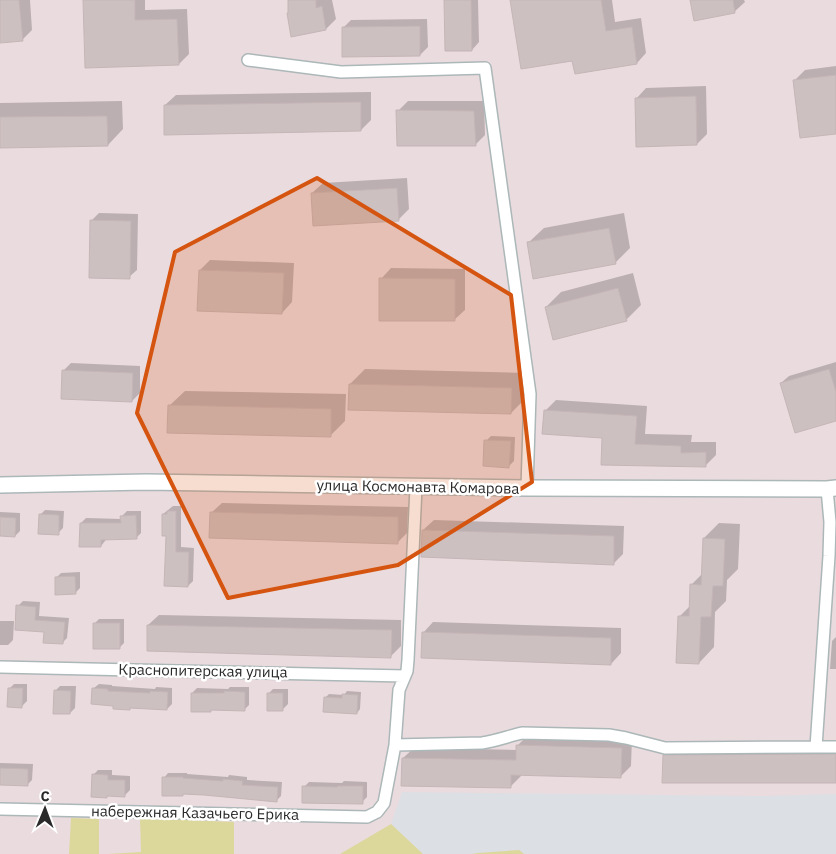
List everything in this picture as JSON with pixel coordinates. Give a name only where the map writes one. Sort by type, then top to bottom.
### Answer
[{"type":"main road","name":"улица Космонавта Комарова","points":[[0,485],[146,482],[416,487],[832,489]]},
{"type":"street","points":[[248,60],[341,72],[485,68],[530,394],[526,488]]},
{"type":"street","points":[[416,487],[409,651],[405,676],[398,695],[395,745],[482,743],[522,733],[609,735],[665,748],[836,747]]},
{"type":"street","points":[[816,747],[832,489]]},
{"type":"street","name":"Краснопитерская улица","points":[[0,666],[405,676]]},
{"type":"street","name":"набережная Казачьего Ерика","points":[[0,809],[366,817],[378,812],[384,803],[395,745]]},
{"type":"highlighted area","points":[[317,178],[511,295],[532,482],[398,565],[228,598],[137,413],[175,252]]},
{"type":"shaded area","points":[[402,792],[760,796],[836,794],[836,854],[524,854],[519,850],[472,854],[423,854],[391,824]]},
{"type":"shaded area","points":[[71,818],[99,819],[99,854],[69,854]]},
{"type":"shaded area","points":[[140,818],[234,822],[234,854],[107,854],[141,852]]},
{"type":"shaded area","points":[[391,824],[423,854],[340,854]]},
{"type":"shaded area","points":[[519,850],[524,854],[472,854],[478,853]]},
{"type":"building","points":[[0,0],[19,0],[23,41],[0,43]]},
{"type":"building","points":[[83,0],[135,0],[135,20],[177,19],[179,65],[85,68]]},
{"type":"building","points":[[288,0],[316,0],[316,8],[322,6],[326,30],[291,37],[287,13]]},
{"type":"building","points":[[444,0],[471,0],[472,51],[445,51]]},
{"type":"building","points":[[510,0],[601,0],[606,31],[632,27],[637,64],[575,74],[572,61],[521,69]]},
{"type":"building","points":[[690,0],[733,0],[735,13],[694,21]]},
{"type":"building","points":[[420,26],[420,56],[342,57],[342,27]]},
{"type":"building","points":[[836,75],[836,134],[800,138],[793,80]]},
{"type":"building","points":[[696,96],[697,145],[636,147],[635,98]]},
{"type":"building","points":[[361,102],[361,131],[164,135],[164,105]]},
{"type":"building","points":[[396,110],[474,111],[476,146],[397,146]]},
{"type":"building","points":[[107,116],[108,146],[0,148],[0,117]]},
{"type":"building","points":[[397,188],[399,221],[313,226],[311,193]]},
{"type":"building","points":[[90,220],[131,221],[130,279],[89,278]]},
{"type":"building","points":[[609,228],[616,264],[533,279],[527,242]]},
{"type":"building","points":[[199,270],[284,273],[282,314],[197,311]]},
{"type":"building","points":[[379,278],[455,279],[455,321],[379,321]]},
{"type":"building","points":[[618,288],[627,321],[553,340],[545,307]]},
{"type":"building","points":[[829,369],[836,392],[836,421],[795,433],[780,383]]},
{"type":"building","points":[[62,370],[133,373],[132,402],[61,399]]},
{"type":"building","points":[[349,384],[512,388],[511,414],[348,410]]},
{"type":"building","points":[[168,405],[331,409],[331,437],[167,433]]},
{"type":"building","points":[[544,410],[637,416],[635,444],[681,446],[681,453],[706,452],[706,467],[601,465],[602,438],[542,434]]},
{"type":"building","points":[[484,440],[511,441],[509,468],[483,466]]},
{"type":"building","points":[[167,511],[176,511],[176,552],[189,552],[188,587],[164,586],[166,536],[162,536],[162,514],[167,514]]},
{"type":"building","points":[[210,512],[398,517],[398,544],[209,538]]},
{"type":"building","points":[[39,514],[59,515],[59,535],[38,534]]},
{"type":"building","points":[[136,515],[137,539],[101,540],[101,547],[79,547],[80,523],[121,523],[120,516]]},
{"type":"building","points":[[0,517],[16,518],[15,537],[0,536]]},
{"type":"building","points":[[422,530],[614,536],[614,565],[421,557]]},
{"type":"building","points":[[703,538],[725,539],[723,586],[713,586],[711,617],[701,617],[699,664],[676,663],[678,616],[689,616],[690,584],[701,585]]},
{"type":"building","points":[[75,576],[76,594],[55,595],[55,577]]},
{"type":"building","points":[[16,605],[36,607],[35,620],[65,622],[63,644],[43,643],[44,632],[15,630]]},
{"type":"building","points":[[93,623],[120,623],[120,649],[93,649]]},
{"type":"building","points":[[147,625],[392,630],[391,658],[147,651]]},
{"type":"building","points":[[422,632],[611,638],[611,665],[421,658]]},
{"type":"building","points":[[8,688],[23,688],[22,708],[7,707]]},
{"type":"building","points":[[92,688],[108,689],[108,691],[168,692],[167,710],[113,709],[113,706],[91,704]]},
{"type":"building","points":[[54,690],[71,691],[70,714],[53,714]]},
{"type":"building","points":[[224,691],[245,692],[245,711],[211,710],[211,712],[191,712],[191,693],[224,693]]},
{"type":"building","points":[[267,693],[283,693],[283,711],[267,711]]},
{"type":"building","points":[[342,694],[358,695],[357,714],[323,712],[324,697],[342,698]]},
{"type":"building","points":[[516,745],[622,748],[621,778],[511,775],[511,788],[401,786],[402,758],[516,760]]},
{"type":"building","points":[[836,754],[836,783],[662,783],[663,755]]},
{"type":"building","points":[[0,768],[28,769],[28,786],[0,785]]},
{"type":"building","points":[[92,774],[108,775],[108,780],[125,780],[125,797],[91,797]]},
{"type":"building","points":[[162,777],[223,781],[223,779],[243,781],[242,785],[278,787],[277,802],[204,795],[162,796]]},
{"type":"building","points":[[302,786],[363,786],[363,804],[302,803]]}]
